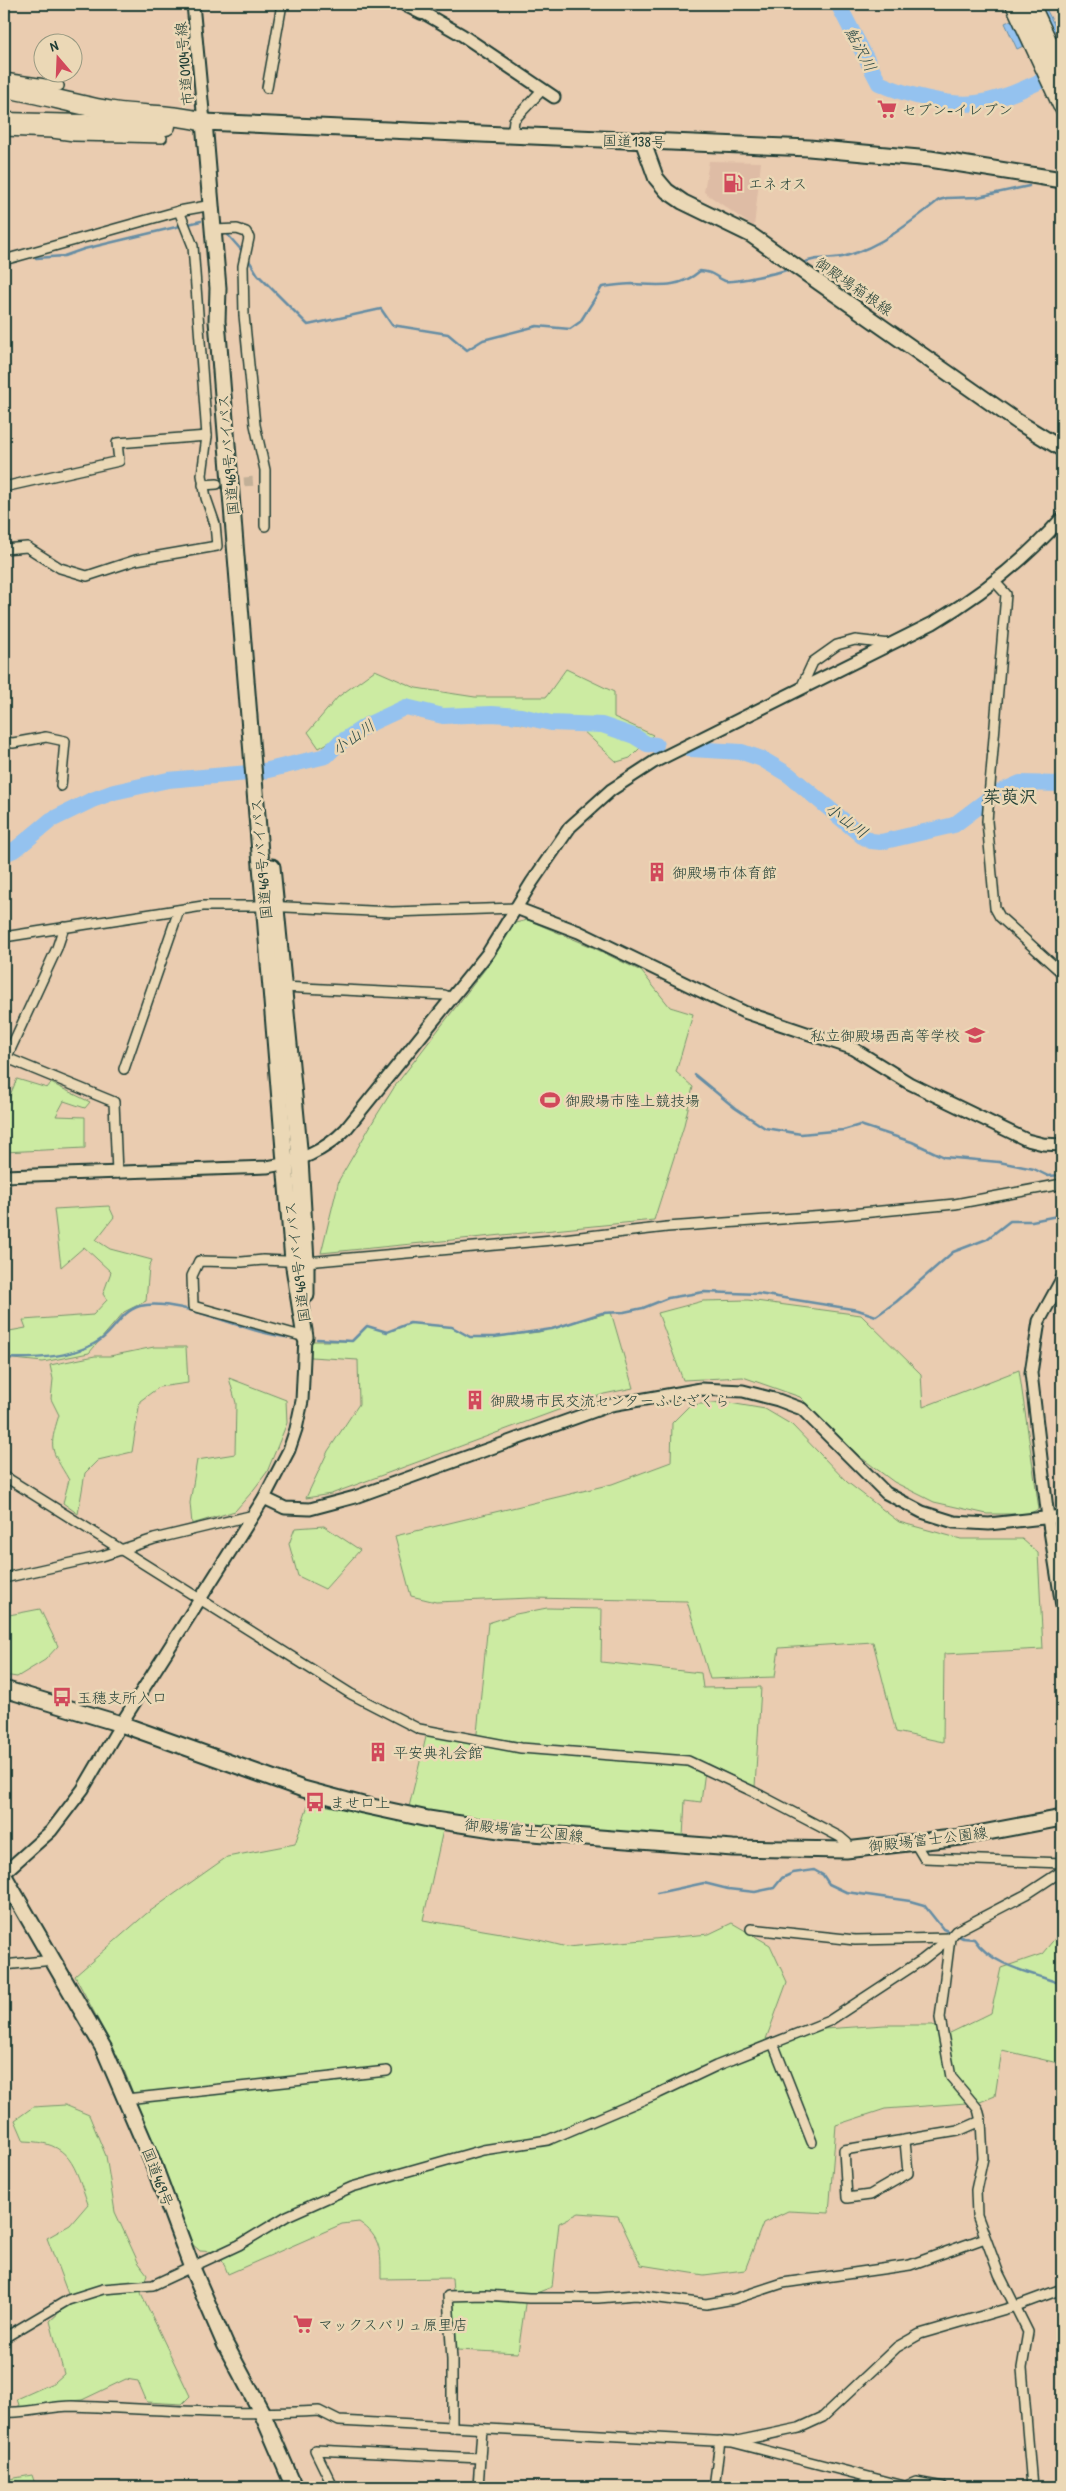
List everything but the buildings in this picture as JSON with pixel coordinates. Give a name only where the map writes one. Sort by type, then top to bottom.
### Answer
[{"type":"highway","points":[[1015,4],[1062,105]]},
{"type":"highway","points":[[1030,4],[1062,73]]},
{"type":"highway","points":[[4,88],[51,96],[112,111],[182,116],[204,122]]},
{"type":"highway","points":[[4,122],[126,131],[204,122]]},
{"type":"main road","points":[[406,4],[422,12]]},
{"type":"main road","name":"国道138号","points":[[204,122],[862,153],[930,159],[1062,180]]},
{"type":"main road","name":"国道469号バイパス","points":[[204,122],[218,288],[226,328],[259,778],[293,1162]]},
{"type":"main road","name":"御殿場箱根線","points":[[642,142],[656,178],[667,191],[683,202],[751,235],[1018,422],[1062,449]]},
{"type":"main road","name":"国道469号バイパス","points":[[271,906],[283,987],[305,1336]]},
{"type":"main road","name":"御殿場富士公園線","points":[[4,1689],[121,1724],[303,1789],[362,1805],[428,1819],[506,1830],[733,1848],[846,1850],[915,1843],[1062,1818]]},
{"type":"main road","name":"国道469号","points":[[4,1875],[104,2049],[153,2163],[192,2268],[225,2344],[262,2413],[294,2487]]},
{"type":"street","name":"市道0104号線","points":[[193,4],[204,122]]},
{"type":"street","points":[[267,88],[282,4]]},
{"type":"street","points":[[422,12],[462,35],[554,97]]},
{"type":"street","points":[[4,78],[59,86]]},
{"type":"street","points":[[512,136],[514,120],[543,89]]},
{"type":"street","points":[[4,131],[126,131],[162,138]]},
{"type":"street","points":[[4,260],[179,212],[212,205]]},
{"type":"street","points":[[4,549],[27,547],[60,568],[87,576],[136,560],[218,546],[215,524],[203,485],[202,475],[207,436],[192,246],[179,212]]},
{"type":"street","points":[[214,230],[237,229],[246,232],[249,238],[243,266],[244,315],[255,426],[265,470],[265,526]]},
{"type":"street","points":[[4,487],[119,461],[117,443],[207,436]]},
{"type":"street","points":[[255,480],[265,479]]},
{"type":"street","points":[[203,485],[217,484]]},
{"type":"street","points":[[4,1176],[267,1167],[293,1162],[325,1148],[346,1129],[488,953],[570,827],[611,790],[654,762],[800,688],[933,624],[995,582],[1038,544],[1062,518]]},
{"type":"street","points":[[995,582],[1006,594],[987,821],[995,908],[1000,917],[1062,973]]},
{"type":"street","points":[[800,688],[813,662],[837,645],[856,640],[891,644]]},
{"type":"street","points":[[4,742],[13,743],[46,737],[65,741],[61,786]]},
{"type":"street","points":[[4,937],[203,906],[271,906],[392,912],[516,908],[579,932],[744,1012],[854,1049],[909,1083],[1027,1140],[1043,1144],[1062,1144]]},
{"type":"street","points":[[124,1069],[178,910]]},
{"type":"street","points":[[64,928],[58,948],[5,1061],[114,1102],[117,1173]]},
{"type":"street","points":[[283,987],[444,995],[451,998]]},
{"type":"street","points":[[4,1875],[51,1830],[83,1789],[199,1599],[254,1515],[289,1450],[296,1429],[303,1394],[305,1336],[193,1306],[192,1276],[199,1261],[300,1262],[563,1239],[667,1227],[955,1204],[1062,1184]]},
{"type":"street","points":[[1062,1279],[1040,1321],[1031,1373],[1048,1518],[1062,1606]]},
{"type":"street","points":[[264,1498],[285,1508],[310,1509],[355,1497],[611,1405],[701,1389],[743,1391],[778,1400],[802,1409],[886,1493],[922,1512],[954,1522],[989,1524],[1062,1516]]},
{"type":"street","points":[[4,1476],[351,1694],[419,1730],[522,1748],[688,1761],[754,1792],[840,1837],[847,1843],[846,1850]]},
{"type":"street","points":[[4,1578],[70,1564],[254,1515]]},
{"type":"street","points":[[915,1843],[924,1858],[1062,1863]]},
{"type":"street","points":[[4,2338],[68,2300],[103,2288],[153,2285],[239,2245],[287,2216],[352,2187],[483,2150],[548,2140],[773,2043],[829,2021],[922,1960],[956,1931],[1040,1887],[1062,1871]]},
{"type":"street","points":[[752,1930],[855,1940],[950,1938]]},
{"type":"street","points":[[950,1938],[940,2018],[951,2077],[978,2109],[981,2121],[983,2158],[975,2202],[977,2215],[998,2274],[1028,2332],[1022,2368],[1032,2487]]},
{"type":"street","points":[[4,1965],[53,1960]]},
{"type":"street","points":[[773,2043],[812,2142]]},
{"type":"street","points":[[126,2099],[387,2071]]},
{"type":"street","points":[[905,2141],[908,2173],[870,2194],[846,2198],[844,2150],[958,2131],[981,2121]]},
{"type":"street","points":[[452,2428],[452,2360],[448,2296],[598,2298],[636,2295],[706,2304],[734,2299],[783,2283],[910,2265],[985,2238]]},
{"type":"street","points":[[732,2442],[800,2428],[823,2417],[897,2347],[920,2334],[1016,2306],[1062,2289]]},
{"type":"street","points":[[4,2412],[21,2413],[67,2406],[177,2412],[262,2413],[319,2411],[340,2421],[482,2430],[720,2441],[732,2442],[907,2486],[916,2482],[942,2487]]},
{"type":"street","points":[[478,2487],[482,2430]]},
{"type":"street","points":[[714,2487],[720,2441]]},
{"type":"street","points":[[332,2487],[315,2450],[480,2458]]},
{"type":"shaded area","points":[[709,161],[761,162],[754,227],[704,192]]},
{"type":"green space","points":[[566,669],[614,692],[614,717],[653,735],[630,758],[617,762],[581,729],[536,726],[397,704],[319,748],[308,732],[338,697],[375,670],[416,688],[475,697],[546,697]]},
{"type":"green space","points":[[528,920],[590,946],[641,971],[670,1007],[693,1014],[676,1072],[693,1087],[683,1129],[654,1220],[321,1253],[339,1180],[375,1118],[395,1086],[492,960],[515,923]]},
{"type":"green space","points":[[17,1079],[47,1088],[51,1083],[90,1102],[85,1108],[64,1101],[56,1116],[85,1117],[85,1148],[4,1152],[4,1109]]},
{"type":"green space","points":[[109,1206],[114,1217],[96,1240],[110,1249],[152,1260],[149,1267],[146,1301],[124,1312],[89,1353],[43,1362],[4,1358],[4,1332],[26,1328],[23,1320],[93,1315],[107,1300],[103,1294],[111,1272],[84,1247],[61,1267],[54,1209]]},
{"type":"green space","points":[[748,1300],[861,1315],[921,1374],[923,1407],[1019,1370],[1039,1509],[1028,1514],[987,1514],[934,1502],[894,1482],[859,1456],[800,1397],[743,1377],[683,1380],[658,1313],[703,1301]]},
{"type":"green space","points":[[611,1312],[633,1388],[604,1394],[561,1409],[331,1494],[306,1498],[328,1451],[359,1404],[358,1360],[311,1357],[310,1341],[352,1341],[367,1326],[387,1332],[410,1323],[452,1327],[471,1337],[494,1337],[539,1332]]},
{"type":"green space","points":[[154,1347],[186,1347],[188,1383],[159,1387],[140,1401],[132,1452],[98,1460],[85,1473],[78,1514],[63,1503],[69,1480],[58,1462],[53,1449],[53,1436],[59,1415],[51,1399],[53,1379],[50,1365]]},
{"type":"green space","points":[[229,1378],[286,1400],[287,1423],[267,1472],[235,1511],[192,1524],[190,1503],[197,1460],[235,1454],[236,1403]]},
{"type":"green space","points":[[724,1402],[765,1409],[792,1425],[847,1482],[899,1522],[961,1539],[1022,1539],[1038,1553],[1043,1649],[944,1654],[943,1742],[896,1732],[873,1642],[779,1648],[775,1677],[710,1679],[687,1601],[531,1598],[436,1602],[411,1596],[395,1536],[612,1484],[671,1462],[672,1423],[690,1405]]},
{"type":"green space","points":[[324,1526],[360,1550],[325,1589],[298,1576],[289,1544],[295,1528]]},
{"type":"green space","points":[[547,1608],[602,1609],[601,1662],[701,1673],[703,1688],[761,1687],[755,1787],[706,1763],[701,1802],[685,1800],[683,1837],[496,1822],[409,1807],[427,1733],[476,1743],[488,1623],[516,1614]]},
{"type":"green space","points":[[40,1609],[58,1646],[45,1660],[17,1677],[4,1675],[4,1616]]},
{"type":"green space","points":[[309,1802],[443,1830],[423,1920],[531,1938],[567,1947],[709,1934],[732,1923],[770,1945],[787,1982],[766,2039],[824,2029],[885,2025],[933,2025],[946,2035],[991,2013],[1001,1968],[1042,1954],[1062,1930],[1062,2064],[1002,2050],[995,2096],[980,2102],[885,2109],[836,2125],[829,2213],[788,2211],[763,2223],[745,2270],[704,2275],[641,2265],[618,2216],[579,2213],[559,2223],[552,2287],[526,2297],[518,2353],[457,2350],[452,2278],[381,2279],[379,2247],[372,2234],[359,2222],[342,2224],[228,2274],[219,2252],[200,2251],[192,2244],[122,2065],[75,1976],[146,1914],[227,1857],[295,1844]]},
{"type":"green space","points":[[65,2105],[89,2115],[106,2156],[115,2212],[138,2262],[147,2274],[141,2293],[190,2396],[182,2404],[147,2402],[138,2381],[126,2379],[82,2400],[58,2402],[30,2409],[20,2408],[17,2399],[55,2382],[64,2374],[50,2321],[62,2310],[68,2294],[47,2238],[70,2225],[88,2204],[79,2178],[68,2158],[52,2146],[40,2142],[24,2141],[15,2120],[33,2107]]},
{"type":"green space","points":[[32,2475],[36,2487],[4,2487],[4,2480]]},
{"type":"water","points":[[1037,8],[1039,11],[1046,9],[1057,30],[1017,49],[1005,23]]},
{"type":"waterway","name":"鮎沢川","points":[[838,4],[879,83],[913,95],[954,103],[977,103],[1009,95],[1060,71]]},
{"type":"waterway","points":[[801,264],[819,259],[846,256],[872,246],[918,217],[939,200],[978,197],[1029,186]]},
{"type":"waterway","points":[[36,258],[64,256],[84,249],[201,221]]},
{"type":"waterway","points":[[228,235],[243,252]]},
{"type":"waterway","points":[[248,259],[258,275],[308,325],[381,309],[392,325],[448,334],[467,350],[483,340],[537,326],[570,329],[580,322],[602,287],[629,284],[668,285],[684,281],[700,271],[708,272],[725,281],[730,281],[758,277],[792,268]]},
{"type":"waterway","name":"小山川","points":[[4,854],[16,849],[51,820],[92,800],[114,792],[168,780],[260,772],[326,756],[338,744],[367,725],[406,707],[443,716],[492,714],[521,716],[551,723],[602,725],[634,736],[647,744],[656,745]]},
{"type":"waterway","name":"小山川","points":[[691,749],[742,752],[762,759],[789,775],[862,836],[871,841],[881,842],[954,825],[995,794],[1020,783],[1062,784]]},
{"type":"waterway","points":[[695,1075],[735,1108],[765,1128],[801,1134],[843,1130],[860,1125],[912,1142],[944,1157],[999,1162],[1034,1169],[1048,1176],[1062,1175]]},
{"type":"waterway","points":[[317,1339],[352,1341],[367,1326],[387,1332],[410,1323],[452,1327],[470,1337],[494,1337],[552,1329],[602,1313],[624,1312],[643,1308],[668,1298],[704,1292],[759,1294],[858,1310],[876,1316],[896,1302],[953,1252],[987,1239],[1010,1221],[1032,1221],[1062,1215]]},
{"type":"waterway","points":[[4,1358],[55,1356],[81,1350],[103,1338],[134,1308],[153,1304],[182,1308],[273,1335],[292,1338]]},
{"type":"waterway","points":[[657,1893],[704,1883],[728,1889],[755,1892],[774,1888],[782,1878],[793,1873],[814,1870],[823,1875],[829,1884],[846,1892],[910,1901],[924,1905],[943,1929],[963,1938],[974,1939],[981,1948],[1000,1961],[1022,1971],[1056,1982],[1062,1981]]},
{"type":"tunnel","points":[[217,484],[255,481]]},
{"type":"place","name":"セブン-イレブン","points":[[887,109]]},
{"type":"place","name":"エネオス","points":[[733,183]]},
{"type":"place","name":"御殿場市体育館","points":[[657,872]]},
{"type":"place","name":"私立御殿場西高等学校","points":[[975,1035]]},
{"type":"place","name":"御殿場市陸上競技場","points":[[550,1100]]},
{"type":"place","name":"御殿場市民交流センターふじざくら","points":[[475,1400]]},
{"type":"place","name":"玉穂支所入口","points":[[62,1697]]},
{"type":"place","name":"平安典礼会館","points":[[378,1752]]},
{"type":"place","name":"ませ口上","points":[[315,1802]]},
{"type":"place","name":"マックスバリュ原里店","points":[[303,2324]]},
{"type":"district","name":"茱萸沢","points":[[1010,796]]}]
